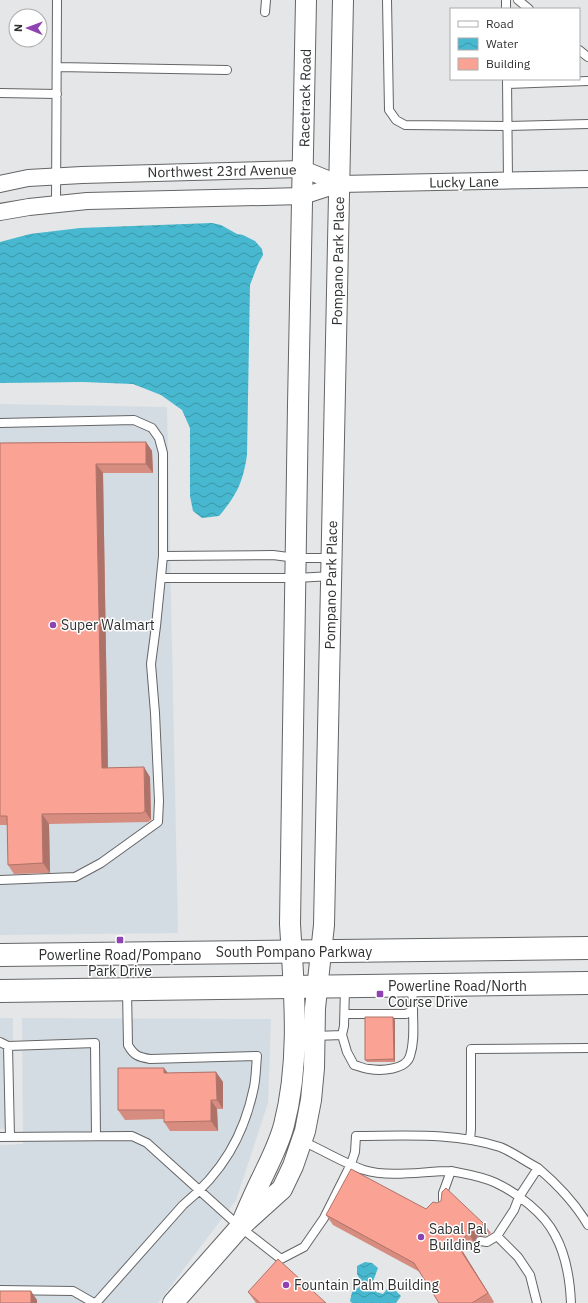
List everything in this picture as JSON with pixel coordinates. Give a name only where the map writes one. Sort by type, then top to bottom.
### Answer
[{"type":"main road","name":"South Pompano Parkway","points":[[0,955],[588,948]]},
{"type":"main road","points":[[0,991],[588,983]]},
{"type":"street","name":"Racetrack Road","points":[[303,196],[306,0]]},
{"type":"street","points":[[340,184],[343,0]]},
{"type":"street","name":"Northwest 23rd Avenue","points":[[0,184],[28,178],[57,176],[303,169],[340,184]]},
{"type":"street","name":"Lucky Lane","points":[[340,184],[588,180]]},
{"type":"street","name":"Northwest 23rd Avenue","points":[[0,212],[28,207],[87,201],[303,196],[340,184]]},
{"type":"street","name":"Pompano Park Place","points":[[240,1227],[282,1188],[293,1166],[302,1141],[309,1116],[313,1084],[315,1008],[324,925],[340,184]]},
{"type":"street","points":[[173,1303],[240,1227],[274,1154],[282,1132],[292,1084],[294,1056],[294,986],[290,924],[303,196]]},
{"type":"lane","points":[[56,204],[57,0]]},
{"type":"lane","points":[[266,0],[266,12]]},
{"type":"lane","points":[[386,0],[389,110],[396,120],[405,125],[507,126],[588,124]]},
{"type":"lane","points":[[518,0],[528,8]]},
{"type":"lane","points":[[580,51],[588,57]]},
{"type":"lane","points":[[57,67],[227,70]]},
{"type":"lane","points":[[508,181],[507,82],[588,81]]},
{"type":"lane","points":[[0,94],[57,94]]},
{"type":"lane","points":[[0,423],[134,420],[152,428],[159,438],[163,453],[163,556],[151,664],[159,801],[158,822],[101,863],[75,877],[0,880]]},
{"type":"lane","points":[[163,556],[273,555],[296,558],[332,567]]},
{"type":"lane","points":[[161,578],[296,578],[332,567]]},
{"type":"lane","points":[[346,986],[344,1026],[342,1035],[347,1052],[354,1065],[369,1069],[390,1069],[402,1066],[410,1057],[413,1038],[412,985]]},
{"type":"lane","points":[[0,1290],[73,1291],[95,1303],[183,1204],[199,1192],[219,1170],[230,1153],[247,1116],[255,1086],[257,1056],[139,1058],[132,1053],[128,1045],[127,989]]},
{"type":"lane","points":[[344,1014],[406,1014],[412,1010]]},
{"type":"lane","points":[[314,1036],[342,1035]]},
{"type":"lane","points":[[0,1042],[8,1046],[95,1043],[96,1136]]},
{"type":"lane","points":[[8,1046],[10,1137]]},
{"type":"lane","points":[[470,1140],[470,1049],[588,1048]]},
{"type":"lane","points":[[0,1138],[132,1136],[147,1143],[199,1192],[281,1259],[304,1247],[324,1218],[351,1164],[355,1152],[356,1136],[447,1136],[501,1148],[538,1168],[556,1184],[588,1223]]},
{"type":"lane","points":[[302,1141],[337,1159],[366,1170],[387,1173],[451,1171],[478,1176],[495,1182],[519,1197],[544,1218],[555,1235],[565,1262],[571,1303]]},
{"type":"lane","points":[[480,1241],[486,1242],[497,1236],[514,1210],[519,1197],[538,1168]]},
{"type":"lane","points":[[443,1207],[443,1193],[451,1171]]},
{"type":"lane","points":[[497,1236],[518,1257],[530,1275],[537,1303]]},
{"type":"shaded area","points":[[0,404],[167,407],[178,933],[0,935]]},
{"type":"shaded area","points":[[0,1018],[13,1018],[13,1128],[0,1129]]},
{"type":"shaded area","points":[[22,1018],[271,1019],[268,1103],[236,1200],[158,1303],[0,1303],[0,1145],[23,1144]]},
{"type":"water","points":[[212,223],[221,225],[237,234],[243,235],[255,241],[262,249],[263,255],[250,285],[247,455],[243,473],[235,495],[219,516],[202,518],[193,511],[190,496],[190,428],[182,410],[161,395],[133,384],[83,382],[0,383],[0,242],[30,234],[80,228]]},
{"type":"water","points":[[365,1262],[372,1263],[378,1268],[372,1284],[376,1292],[383,1294],[387,1289],[396,1291],[401,1296],[396,1303],[352,1303],[350,1301],[352,1292],[359,1287],[361,1281],[357,1274],[357,1266]]},
{"type":"building","name":"Super Walmart","points":[[146,442],[146,464],[96,464],[102,768],[144,767],[145,811],[142,813],[42,814],[43,863],[8,865],[7,816],[0,816],[0,443]]},
{"type":"building","points":[[365,1017],[393,1017],[394,1059],[365,1060]]},
{"type":"building","points":[[118,1068],[164,1068],[164,1073],[216,1072],[217,1100],[211,1100],[211,1121],[164,1122],[164,1110],[118,1110]]},
{"type":"building","name":"Sabal Pal Building","points":[[351,1169],[426,1209],[433,1202],[437,1203],[441,1201],[442,1192],[446,1188],[484,1224],[479,1227],[471,1227],[468,1230],[469,1234],[456,1243],[488,1293],[472,1303],[439,1303],[414,1263],[326,1215]]},
{"type":"building","name":"Fountain Palm Building","points":[[278,1259],[326,1303],[260,1303],[248,1292]]},
{"type":"building","points":[[0,1291],[31,1291],[31,1303],[0,1303]]},
{"type":"place","name":"Super Walmart","points":[[53,625]]},
{"type":"place","name":"Powerline Road/Pompano Park Drive","points":[[120,940]]},
{"type":"place","name":"Powerline Road/North Course Drive","points":[[380,994]]},
{"type":"place","name":"Sabal Pal Building","points":[[421,1237]]},
{"type":"place","name":"Fountain Palm Building","points":[[286,1285]]}]
